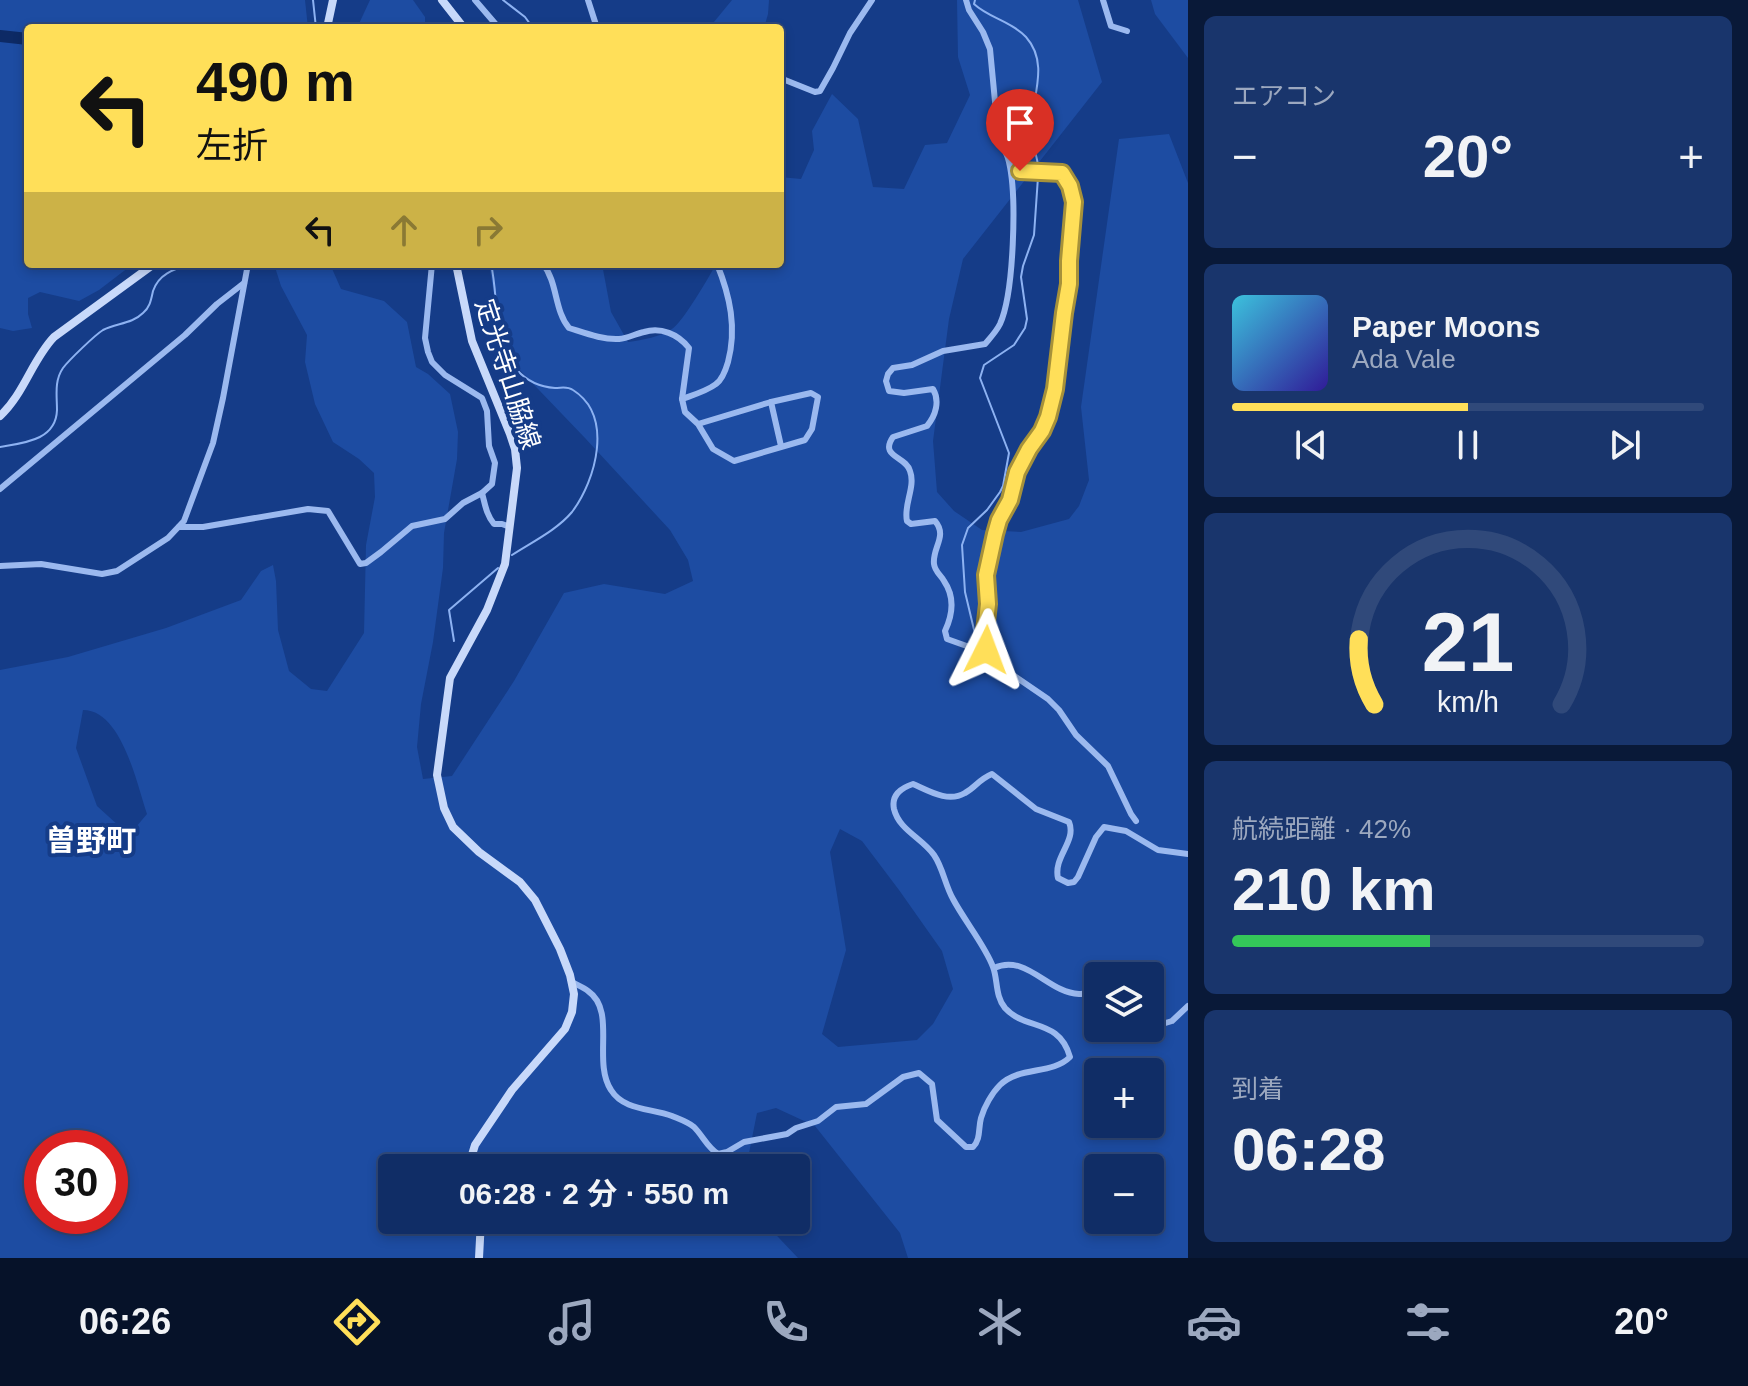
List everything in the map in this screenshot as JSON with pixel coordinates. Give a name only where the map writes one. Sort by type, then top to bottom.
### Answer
[{"type":"main road","points":[[328,24],[333,0]]},
{"type":"main road","points":[[442,0],[461,24]]},
{"type":"main road","points":[[0,416],[44,347],[54,337],[149,268]]},
{"type":"main road","name":"定光寺山脇線","points":[[457,268],[472,341],[515,449],[517,468],[505,564],[487,610],[450,678],[437,775],[444,808],[453,827],[479,852],[520,882],[535,900],[560,949],[574,994],[572,1012],[565,1029],[512,1090],[475,1145],[472,1154]]},
{"type":"main road","points":[[479,1258],[480,1234]]},
{"type":"street","points":[[475,0],[496,24]]},
{"type":"street","points":[[588,0],[596,24]]},
{"type":"street","points":[[784,80],[815,92],[820,91],[850,33],[872,0]]},
{"type":"street","points":[[966,0],[990,49],[998,133],[1009,161],[1013,219],[1010,276],[1001,322],[985,344],[943,351],[912,365],[893,368],[888,374],[886,381],[889,391],[897,393],[929,388],[935,391],[937,398],[927,426],[893,437],[889,448],[892,455],[906,464],[911,474],[905,513],[907,521],[911,524],[935,521],[939,525],[941,537],[934,563],[949,589],[952,609],[945,635],[951,641],[990,659],[1048,699],[1076,735],[1108,766],[1136,821]]},
{"type":"street","points":[[1103,0],[1111,26],[1127,31]]},
{"type":"street","points":[[990,659],[984,640],[988,561],[1017,472],[1042,431],[1052,405],[1069,284],[1074,202],[1070,186],[1062,173],[1020,171],[1009,161]]},
{"type":"street","points":[[0,566],[41,564],[102,574],[117,571],[168,538],[184,521],[213,443],[247,268]]},
{"type":"street","points":[[179,527],[203,527],[308,509],[328,511],[360,564],[366,563],[412,526],[445,519],[492,484],[495,463],[489,446],[487,411],[482,398],[445,375],[432,362],[428,352],[425,338],[432,268]]},
{"type":"street","points":[[547,268],[561,314],[569,328],[622,339],[658,329],[686,343],[689,348],[682,399],[685,412],[698,424],[713,449],[734,461],[805,440],[812,429],[818,397],[811,393],[698,424]]},
{"type":"street","points":[[682,399],[717,383],[725,372],[733,332],[725,284],[719,268]]},
{"type":"street","points":[[0,489],[244,283]]},
{"type":"street","points":[[771,402],[781,446]]},
{"type":"street","points":[[482,493],[494,524],[510,527]]},
{"type":"street","points":[[572,982],[588,991],[601,1008],[602,1061],[611,1091],[632,1106],[661,1112],[691,1125],[710,1149],[718,1154],[744,1142],[787,1134],[818,1121],[836,1107],[866,1104],[903,1077],[919,1073],[932,1084],[937,1120],[966,1147],[973,1147],[979,1140],[984,1108],[999,1086],[1015,1076],[1063,1064],[1070,1057],[1067,1047],[1057,1035],[1006,1009],[1000,1000],[994,968],[948,890],[939,863],[897,818],[894,797],[902,788],[913,784],[951,797],[963,794],[978,780],[992,774],[1036,809],[1072,826],[1071,836],[1056,870],[1058,878],[1068,883],[1078,877],[1096,837],[1104,827],[1126,831],[1158,850],[1188,854]]},
{"type":"street","points":[[994,968],[1013,964],[1063,989],[1084,993]]},
{"type":"street","points":[[1164,1024],[1188,1006]]},
{"type":"shaded area","points":[[0,0],[305,0],[308,24],[24,24],[24,268],[128,268],[79,301],[40,292],[28,298],[32,328],[13,331],[0,328]]},
{"type":"shaded area","points":[[370,0],[413,0],[425,17],[425,24],[359,24]]},
{"type":"shaded area","points":[[732,0],[769,0],[765,24],[712,24]]},
{"type":"shaded area","points":[[957,0],[1078,0],[1102,82],[963,259],[949,319],[933,441],[937,492],[954,511],[982,530],[1021,532],[1069,519],[1079,506],[1089,480],[1081,407],[1119,139],[1169,134],[1188,183],[1188,1258],[908,1258],[900,1233],[815,1126],[776,1108],[757,1113],[749,1154],[378,1154],[378,1234],[775,1234],[798,1258],[0,1258],[0,670],[68,657],[166,628],[241,600],[261,571],[273,565],[278,630],[289,671],[311,689],[327,691],[364,633],[366,545],[375,497],[374,473],[333,442],[315,404],[305,362],[307,335],[281,286],[275,268],[332,268],[341,289],[384,301],[407,322],[416,367],[450,394],[458,432],[457,459],[444,533],[443,568],[417,747],[423,779],[452,776],[514,681],[564,593],[604,584],[665,594],[693,581],[688,560],[670,530],[516,366],[498,319],[490,268],[603,268],[611,312],[628,342],[645,339],[672,329],[683,318],[714,268],[784,268],[784,177],[801,179],[814,150],[812,131],[832,94],[858,119],[873,187],[904,189],[925,145],[947,143],[970,95],[958,57]],"holes":[[[83,710],[97,713],[118,735],[133,768],[147,814],[136,827],[119,826],[97,806],[76,748]],[[840,829],[862,841],[942,951],[953,989],[933,1024],[917,1040],[838,1047],[822,1034],[846,950],[830,852]]]},
{"type":"shaded area","points":[[1151,0],[1188,0],[1188,58],[1155,14]]},
{"type":"waterway","points":[[313,0],[316,24]]},
{"type":"waterway","points":[[503,0],[530,24]]},
{"type":"waterway","points":[[975,0],[974,4],[980,9],[1020,32],[1033,48],[1037,59],[1038,83],[1031,132],[1038,168]]},
{"type":"waterway","points":[[0,36],[24,39]]},
{"type":"waterway","points":[[982,650],[965,592],[962,545],[968,528],[1000,492],[1009,453],[980,378],[984,365],[1014,345],[1025,328],[1027,319],[1021,277],[1034,235],[1038,177]]},
{"type":"waterway","points":[[0,447],[36,439],[51,428],[57,410],[58,378],[66,364],[103,330],[139,317],[149,306],[159,280],[179,268]]},
{"type":"waterway","points":[[492,268],[500,333],[509,358],[517,370],[534,383],[573,390],[586,401],[594,416],[597,432],[594,466],[581,499],[552,530],[512,555]]},
{"type":"waterway","points":[[454,641],[449,610],[498,568]]},
{"type":"waterway","points":[[989,663],[1018,684]]},
{"type":"district","name":"曽野町","points":[[91,840]]},
{"type":"route","points":[[986,650],[988,561],[1017,472],[1042,431],[1052,405],[1069,284],[1074,202],[1070,186],[1062,173],[1020,171]]}]
